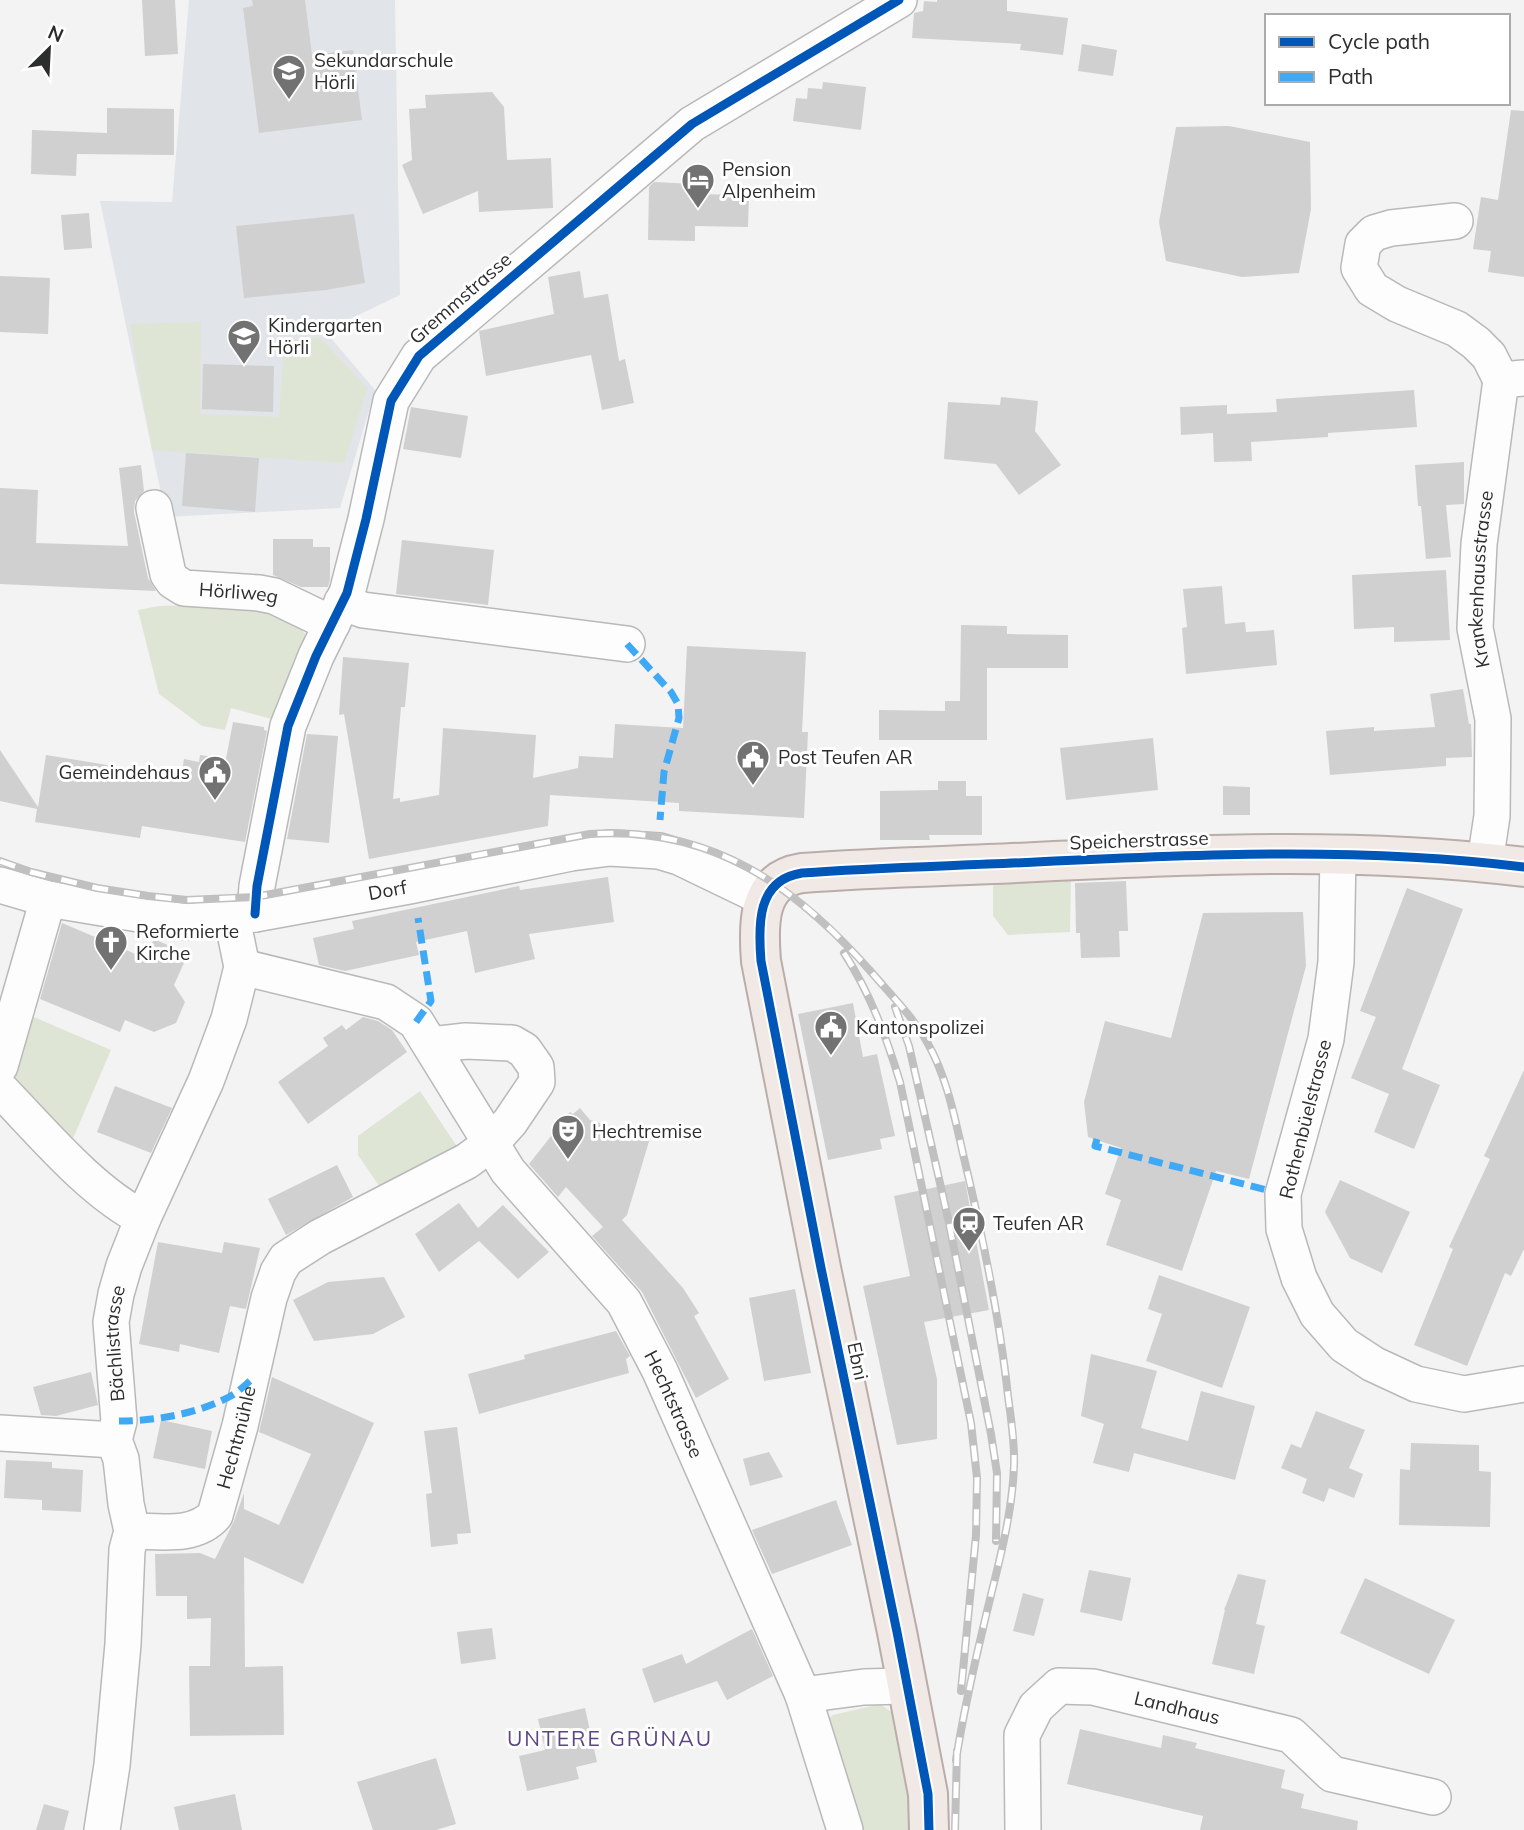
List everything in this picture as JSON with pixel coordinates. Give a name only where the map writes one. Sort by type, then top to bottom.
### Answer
[{"type":"main road","name":"Speicherstrasse","points":[[766,899],[775,884],[789,875],[802,873],[1162,856],[1338,854],[1485,862],[1524,867]]},
{"type":"main road","name":"Ebni","points":[[766,899],[761,922],[761,961],[821,1268],[897,1632],[905,1686],[928,1794],[929,1830]]},
{"type":"street","name":"Gremmstrasse","points":[[244,916],[257,886],[288,726],[337,613],[366,519],[391,401],[419,356],[692,124],[900,0]]},
{"type":"street","name":"Krankenhausstrasse","points":[[1455,221],[1391,228],[1374,233],[1363,244],[1359,268],[1372,289],[1397,304],[1457,329],[1476,343],[1512,379],[1479,544],[1475,628],[1493,719],[1492,816],[1485,862]]},
{"type":"street","name":"Hörliweg","points":[[154,508],[168,574],[184,588],[258,593],[337,613],[363,610],[627,644]]},
{"type":"street","name":"Dorf","points":[[0,886],[48,899],[187,922],[244,916],[571,853],[610,848],[659,851],[679,857],[766,899]]},
{"type":"street","name":"Rothenbüelstrasse","points":[[1338,854],[1336,962],[1326,1039],[1283,1194],[1284,1229],[1299,1278],[1317,1314],[1344,1345],[1383,1369],[1416,1384],[1464,1394],[1524,1384]]},
{"type":"street","points":[[0,1066],[48,899]]},
{"type":"street","name":"Bächlistrasse","points":[[102,1830],[112,1765],[123,1644],[127,1550],[132,1531],[121,1459],[114,1440],[119,1421],[111,1322],[116,1294],[143,1217],[213,1062],[229,1019],[242,967],[244,916]]},
{"type":"street","name":"Hechtstrasse","points":[[242,967],[386,1002],[416,1022],[508,1171],[624,1302],[660,1371],[803,1695],[845,1830]]},
{"type":"street","points":[[431,1045],[466,1041],[512,1043],[524,1050],[536,1068],[537,1082],[534,1090],[490,1144]]},
{"type":"street","points":[[0,1089],[92,1182],[131,1212],[143,1217]]},
{"type":"street","name":"Hechtmühle","points":[[132,1531],[192,1531],[209,1522],[215,1515],[240,1426],[269,1298],[278,1272],[286,1259],[300,1248],[467,1161],[490,1144]]},
{"type":"street","points":[[0,1433],[114,1440]]},
{"type":"street","points":[[803,1695],[864,1687],[905,1686]]},
{"type":"street","name":"Landhaus","points":[[1023,1830],[1022,1735],[1036,1707],[1059,1686],[1093,1687],[1291,1735],[1332,1774],[1433,1797]]},
{"type":"shaded area","points":[[189,0],[395,0],[400,295],[325,331],[375,390],[340,508],[166,517],[100,201],[172,202]]},
{"type":"green space","points":[[201,322],[200,414],[279,417],[285,340],[319,337],[367,388],[344,463],[152,450],[130,324]]},
{"type":"green space","points":[[268,603],[294,619],[311,642],[279,721],[231,708],[225,730],[202,726],[159,694],[138,610],[159,606]]},
{"type":"green space","points":[[1071,878],[1070,932],[1008,935],[993,916],[993,886],[1014,879]]},
{"type":"green space","points":[[22,1012],[111,1050],[68,1150],[2,1082]]},
{"type":"green space","points":[[420,1091],[460,1151],[384,1193],[358,1155],[358,1136]]},
{"type":"green space","points":[[880,1704],[897,1716],[914,1798],[912,1830],[855,1830],[826,1721],[833,1715]]},
{"type":"building","points":[[142,0],[175,0],[178,54],[145,56]]},
{"type":"building","points":[[252,0],[305,0],[312,55],[353,50],[362,120],[259,133],[243,8],[253,6]]},
{"type":"building","points":[[1007,0],[1007,11],[1068,18],[1063,55],[1020,50],[1021,44],[912,38],[914,13],[923,11],[924,1]]},
{"type":"building","points":[[1082,44],[1117,50],[1113,76],[1078,71]]},
{"type":"building","points":[[823,82],[866,87],[861,130],[793,121],[796,98],[807,99],[808,88],[822,89]]},
{"type":"building","points":[[492,92],[504,107],[507,160],[551,158],[553,208],[479,212],[478,191],[423,214],[402,165],[412,160],[409,109],[426,108],[425,95]]},
{"type":"building","points":[[107,108],[174,109],[174,155],[77,154],[76,176],[31,174],[32,130],[107,133]]},
{"type":"building","points":[[1511,110],[1524,111],[1524,277],[1488,272],[1491,251],[1473,249],[1481,197],[1498,200]]},
{"type":"building","points":[[1229,126],[1310,142],[1311,209],[1299,273],[1242,277],[1166,261],[1159,222],[1176,127]]},
{"type":"building","name":"Pension Alpenheim","points":[[654,182],[694,184],[694,194],[749,195],[748,227],[695,226],[695,241],[648,240],[649,187]]},
{"type":"building","points":[[89,213],[92,248],[64,250],[61,215]]},
{"type":"building","points":[[354,214],[365,283],[326,290],[244,298],[236,226]]},
{"type":"building","points":[[580,271],[584,298],[608,294],[619,361],[625,359],[634,403],[602,410],[591,355],[486,376],[479,331],[554,314],[548,277]]},
{"type":"building","points":[[0,276],[50,278],[48,334],[0,332]]},
{"type":"building","points":[[203,364],[274,366],[273,412],[202,409]]},
{"type":"building","points":[[1414,390],[1417,427],[1251,442],[1252,461],[1214,462],[1213,433],[1181,435],[1180,407],[1227,405],[1227,414],[1277,412],[1276,399]]},
{"type":"building","points":[[1001,397],[1038,401],[1035,431],[1061,465],[1019,495],[996,464],[944,459],[948,402],[1000,405]]},
{"type":"building","points":[[411,407],[468,416],[461,458],[403,449]]},
{"type":"building","points":[[186,453],[259,458],[255,512],[182,506]]},
{"type":"building","points":[[1464,462],[1464,504],[1446,505],[1451,557],[1426,559],[1415,465]]},
{"type":"building","points":[[141,465],[144,491],[135,501],[134,512],[148,578],[156,591],[0,584],[0,488],[38,490],[36,543],[128,546],[119,468]]},
{"type":"building","points":[[273,539],[313,539],[313,547],[330,547],[328,587],[301,587],[273,575]]},
{"type":"building","points":[[402,540],[494,550],[488,605],[396,594]]},
{"type":"building","points":[[1446,570],[1450,640],[1394,642],[1394,627],[1354,629],[1352,575]]},
{"type":"building","points":[[1222,586],[1225,624],[1245,622],[1246,632],[1274,630],[1277,665],[1186,674],[1182,628],[1187,627],[1183,589]]},
{"type":"building","points":[[961,625],[1007,626],[1007,634],[1068,635],[1068,668],[987,668],[987,740],[879,740],[879,710],[945,711],[945,701],[960,701]]},
{"type":"building","points":[[687,646],[806,652],[802,732],[808,732],[804,818],[679,811],[679,803],[550,795],[548,826],[369,859],[344,714],[339,715],[343,657],[409,663],[405,707],[401,707],[393,799],[400,798],[400,802],[439,795],[443,728],[536,735],[533,778],[578,768],[579,756],[613,758],[615,724],[683,728]]},
{"type":"building","points":[[1463,689],[1471,724],[1472,757],[1446,758],[1446,766],[1330,775],[1326,731],[1374,727],[1374,731],[1435,727],[1430,694]]},
{"type":"building","points":[[233,722],[264,727],[267,731],[245,842],[142,826],[140,838],[35,822],[37,809],[0,801],[0,750],[38,807],[46,755],[181,777],[184,759],[199,762],[200,755],[226,759]]},
{"type":"building","points":[[307,734],[338,736],[329,843],[287,839]]},
{"type":"building","points":[[1153,738],[1158,790],[1066,800],[1060,748]]},
{"type":"building","points":[[938,781],[966,781],[966,796],[982,796],[982,835],[929,835],[930,840],[880,840],[880,791],[938,790]]},
{"type":"building","points":[[1223,786],[1250,787],[1250,815],[1223,815]]},
{"type":"building","points":[[608,877],[614,922],[529,934],[535,959],[475,973],[467,931],[416,942],[419,955],[345,971],[319,965],[313,938],[354,929],[352,921],[519,886],[520,890]]},
{"type":"building","points":[[1126,881],[1128,931],[1119,931],[1120,957],[1081,958],[1080,933],[1076,933],[1075,883]]},
{"type":"building","points":[[1407,888],[1463,909],[1402,1069],[1440,1085],[1414,1149],[1374,1132],[1389,1094],[1351,1078],[1376,1017],[1360,1011]]},
{"type":"building","points":[[1303,912],[1306,966],[1249,1179],[1216,1171],[1182,1271],[1106,1245],[1121,1200],[1105,1194],[1121,1148],[1088,1137],[1084,1102],[1105,1021],[1171,1038],[1203,913]]},
{"type":"building","name":"Reformierte Kirche","points":[[62,923],[145,958],[154,939],[188,954],[174,985],[185,1002],[176,1023],[154,1032],[125,1020],[120,1032],[40,999]]},
{"type":"building","points":[[853,1003],[863,1057],[877,1054],[895,1136],[880,1139],[882,1149],[828,1160],[798,1014]]},
{"type":"building","points":[[363,1017],[378,1021],[392,1030],[407,1052],[308,1124],[278,1082],[328,1046],[323,1038],[342,1025],[346,1030]]},
{"type":"building","points":[[1524,1070],[1524,1249],[1511,1276],[1505,1273],[1467,1366],[1414,1345],[1453,1249],[1449,1247],[1490,1159],[1484,1156]]},
{"type":"building","points":[[115,1086],[172,1108],[151,1153],[97,1132]]},
{"type":"building","points":[[580,1108],[590,1120],[650,1138],[627,1215],[622,1220],[683,1288],[699,1313],[694,1316],[729,1379],[696,1398],[642,1292],[592,1236],[603,1227],[566,1187],[558,1197],[529,1164],[570,1112],[573,1114]]},
{"type":"building","points":[[337,1165],[353,1197],[286,1235],[268,1199]]},
{"type":"building","points":[[1340,1180],[1410,1212],[1382,1273],[1350,1258],[1325,1212]]},
{"type":"building","points":[[965,1181],[989,1310],[924,1322],[937,1379],[937,1439],[897,1445],[863,1286],[910,1276],[894,1196]]},
{"type":"building","points":[[459,1203],[478,1228],[503,1205],[549,1252],[518,1279],[479,1241],[439,1272],[415,1234]]},
{"type":"building","points":[[158,1242],[222,1253],[224,1242],[260,1248],[246,1309],[230,1306],[219,1353],[180,1344],[179,1352],[139,1344]]},
{"type":"building","points":[[1159,1275],[1250,1307],[1222,1388],[1146,1361],[1162,1314],[1148,1309]]},
{"type":"building","points":[[384,1277],[405,1317],[373,1334],[314,1341],[293,1300],[328,1282]]},
{"type":"building","points":[[795,1289],[811,1373],[764,1381],[749,1298]]},
{"type":"building","points":[[616,1331],[630,1356],[626,1359],[629,1373],[479,1414],[468,1374],[525,1359],[524,1355]]},
{"type":"building","points":[[1091,1354],[1157,1371],[1141,1428],[1188,1441],[1201,1391],[1255,1406],[1235,1480],[1134,1453],[1129,1472],[1093,1463],[1104,1424],[1081,1416]]},
{"type":"building","points":[[91,1372],[98,1405],[56,1416],[41,1415],[33,1387]]},
{"type":"building","points":[[272,1377],[374,1423],[303,1584],[244,1557],[245,1667],[283,1666],[284,1735],[190,1736],[189,1666],[210,1666],[211,1618],[187,1619],[187,1596],[156,1596],[155,1554],[200,1553],[215,1559],[234,1521],[244,1493],[244,1509],[279,1525],[311,1454],[259,1432]]},
{"type":"building","points":[[1316,1411],[1365,1430],[1349,1468],[1363,1474],[1354,1498],[1329,1488],[1324,1502],[1302,1493],[1307,1479],[1281,1468],[1291,1444],[1301,1448]]},
{"type":"building","points":[[161,1420],[212,1431],[205,1469],[153,1458]]},
{"type":"building","points":[[457,1427],[471,1533],[457,1534],[458,1544],[431,1547],[426,1494],[432,1493],[424,1431]]},
{"type":"building","points":[[1411,1443],[1479,1445],[1479,1471],[1491,1472],[1490,1527],[1399,1525],[1400,1469],[1410,1470]]},
{"type":"building","points":[[769,1452],[783,1477],[750,1486],[743,1459]]},
{"type":"building","points":[[6,1460],[52,1462],[52,1468],[83,1470],[81,1512],[42,1510],[42,1500],[4,1498]]},
{"type":"building","points":[[836,1500],[852,1545],[772,1574],[752,1530]]},
{"type":"building","points":[[1089,1570],[1131,1578],[1122,1621],[1080,1612]]},
{"type":"building","points":[[1238,1574],[1266,1580],[1256,1624],[1265,1626],[1254,1674],[1212,1664],[1224,1610]]},
{"type":"building","points":[[1365,1578],[1455,1620],[1429,1674],[1340,1633]]},
{"type":"building","points":[[1023,1593],[1044,1599],[1034,1636],[1013,1631]]},
{"type":"building","points":[[492,1628],[496,1659],[461,1664],[457,1632]]},
{"type":"building","points":[[752,1629],[773,1676],[727,1700],[717,1681],[654,1703],[642,1669],[682,1654],[686,1664]]},
{"type":"building","points":[[585,1708],[597,1762],[576,1767],[579,1779],[527,1791],[519,1756],[545,1750],[538,1719]]},
{"type":"building","points":[[1080,1729],[1161,1748],[1163,1735],[1197,1743],[1195,1748],[1285,1770],[1281,1788],[1304,1794],[1301,1808],[1358,1821],[1357,1830],[1200,1830],[1203,1816],[1067,1784]]},
{"type":"building","points":[[436,1758],[456,1824],[436,1830],[373,1830],[357,1782]]},
{"type":"building","points":[[235,1794],[242,1830],[179,1830],[174,1807]]},
{"type":"building","points":[[44,1804],[69,1811],[64,1830],[36,1830]]},
{"type":"railway","points":[[0,861],[31,872],[97,888],[187,900],[255,897],[590,834],[634,834],[675,840],[713,852],[748,868],[782,889],[844,942],[902,1007],[921,1033],[942,1073],[980,1230],[1005,1368],[1013,1440],[1013,1486],[1003,1546],[972,1675],[956,1760]]},
{"type":"railway","points":[[844,953],[876,1015],[900,1082],[971,1423],[977,1478],[976,1535],[961,1691]]},
{"type":"railway","points":[[895,1007],[909,1046],[949,1223],[991,1434],[997,1473],[996,1541]]},
{"type":"railway","points":[[955,1830],[957,1751]]},
{"type":"marked path","points":[[627,644],[671,692],[678,704],[679,718],[664,772],[660,820]]},
{"type":"marked path","points":[[416,1022],[431,1001],[418,918]]},
{"type":"marked path","points":[[1097,1139],[1095,1146],[1271,1191]]},
{"type":"marked path","points":[[119,1421],[161,1418],[203,1408],[232,1395],[251,1380]]},
{"type":"cycle path","points":[[255,914],[257,886],[288,726],[316,656],[347,593],[391,401],[419,356],[692,124],[899,0]]},
{"type":"cycle path","points":[[929,1830],[928,1794],[897,1632],[821,1268],[761,961],[761,919],[768,894],[776,884],[787,877],[802,873],[1158,857],[1341,855],[1524,867]]},
{"type":"place","name":"Sekundarschule Hörli","points":[[289,101]]},
{"type":"place","name":"Pension Alpenheim","points":[[698,210]]},
{"type":"place","name":"Kindergarten Hörli","points":[[244,366]]},
{"type":"place","name":"Post Teufen AR","points":[[753,787]]},
{"type":"place","name":"Gemeindehaus","points":[[215,802]]},
{"type":"place","name":"Reformierte Kirche","points":[[111,972]]},
{"type":"place","name":"Kantonspolizei","points":[[831,1057]]},
{"type":"place","name":"Hechtremise","points":[[568,1161]]},
{"type":"place","name":"Teufen AR","points":[[969,1253]]},
{"type":"district","name":"UNTERE GRÜNAU","points":[[610,1738]]}]
